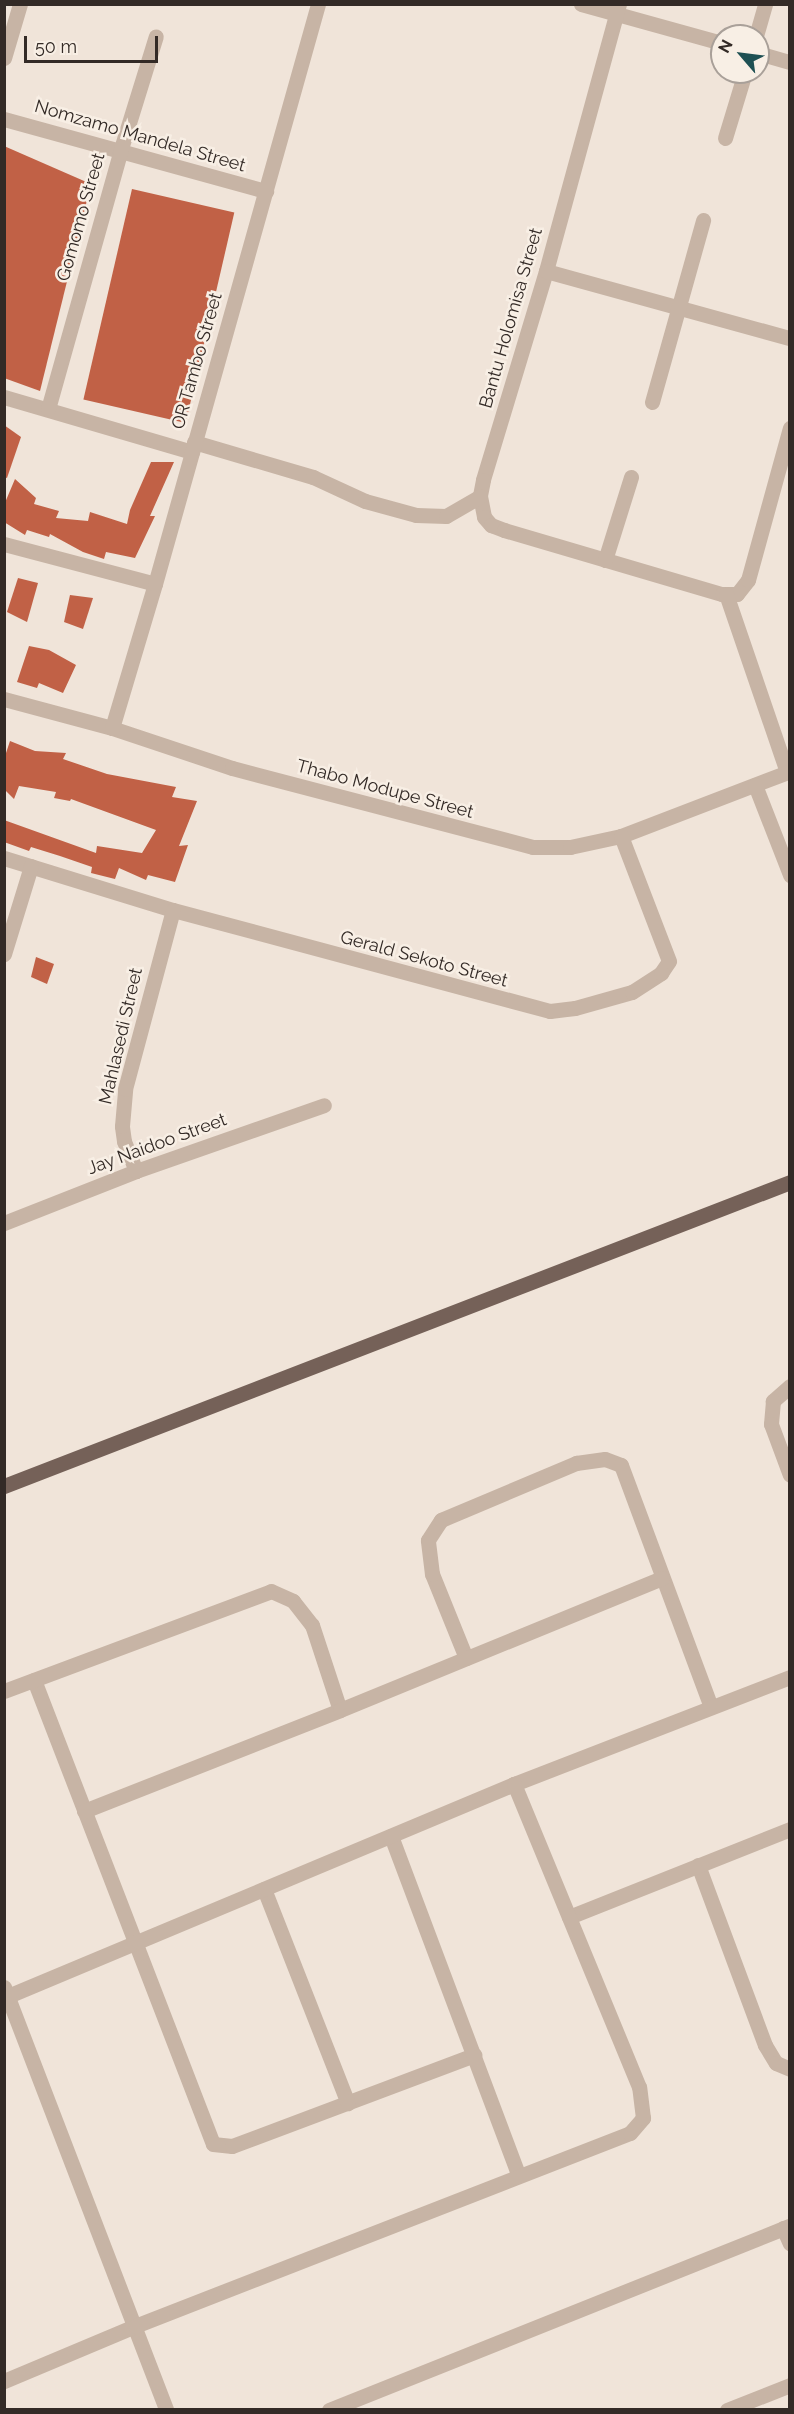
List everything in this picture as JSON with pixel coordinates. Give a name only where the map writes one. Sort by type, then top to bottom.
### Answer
[{"type":"main road","points":[[4,1486],[789,1182]]},
{"type":"street","points":[[4,58],[20,4]]},
{"type":"street","name":"OR Tambo Street","points":[[112,728],[155,584],[318,4]]},
{"type":"street","points":[[581,4],[617,9],[710,39]]},
{"type":"street","points":[[759,24],[765,4]]},
{"type":"street","name":"Bantu Holomisa Street","points":[[480,496],[546,271],[617,9]]},
{"type":"street","name":"Gomomo Street","points":[[48,409],[120,152],[156,36]]},
{"type":"street","points":[[770,56],[789,62]]},
{"type":"street","points":[[725,138],[741,84]]},
{"type":"street","name":"Nomzamo Mandela Street","points":[[4,119],[266,191]]},
{"type":"street","points":[[652,402],[703,220]]},
{"type":"street","points":[[546,271],[789,338]]},
{"type":"street","points":[[4,397],[313,477],[365,501],[416,515],[446,516],[480,496],[484,518],[492,525],[724,594],[737,594],[748,579],[789,428]]},
{"type":"street","points":[[605,560],[631,477]]},
{"type":"street","points":[[4,544],[155,584]]},
{"type":"street","points":[[724,594],[788,772]]},
{"type":"street","name":"Thabo Modupe Street","points":[[4,699],[112,728],[232,768],[533,847],[570,847],[621,836],[788,772]]},
{"type":"street","points":[[755,785],[789,875]]},
{"type":"street","name":"Gerald Sekoto Street","points":[[4,858],[173,910],[550,1011],[575,1008],[632,992],[661,973],[669,961],[621,836]]},
{"type":"street","points":[[4,954],[31,866]]},
{"type":"street","name":"Mahlasedi Street","points":[[136,1171],[124,1141],[122,1126],[125,1089],[173,910]]},
{"type":"street","name":"Jay Naidoo Street","points":[[4,1223],[136,1171],[324,1105]]},
{"type":"street","points":[[789,1386],[772,1401],[771,1424],[789,1475]]},
{"type":"street","points":[[466,1658],[432,1574],[428,1540],[441,1520],[576,1463],[605,1459],[621,1465],[711,1707]]},
{"type":"street","points":[[84,1811],[340,1710],[662,1578]]},
{"type":"street","points":[[4,1691],[271,1592],[293,1600],[312,1625],[340,1710]]},
{"type":"street","points":[[166,2409],[6,1991],[134,1943],[514,1784],[789,1677]]},
{"type":"street","points":[[34,1680],[213,2144],[232,2146],[474,2055]]},
{"type":"street","points":[[5,2381],[135,2326],[630,2133],[643,2118],[639,2087],[514,1784]]},
{"type":"street","points":[[568,1917],[789,1829]]},
{"type":"street","points":[[391,1836],[519,2176]]},
{"type":"street","points":[[698,1865],[765,2045],[776,2063],[789,2069]]},
{"type":"street","points":[[264,1889],[348,2103]]},
{"type":"street","points":[[329,2409],[786,2227],[789,2244]]},
{"type":"street","points":[[727,2409],[789,2385]]},
{"type":"building","points":[[4,146],[91,184],[40,391],[4,378]]},
{"type":"building","points":[[132,189],[234,213],[186,423],[83,399]]},
{"type":"building","points":[[4,425],[21,437],[7,478],[4,477]]},
{"type":"building","points":[[151,462],[174,462],[150,516],[155,516],[135,558],[106,552],[104,559],[83,552],[50,534],[49,537],[27,530],[25,535],[4,522],[4,505],[15,479],[36,498],[34,504],[59,511],[56,518],[88,521],[90,512],[127,524],[130,510]]},
{"type":"building","points":[[18,578],[38,583],[27,622],[7,612]]},
{"type":"building","points":[[70,595],[93,598],[83,629],[64,622]]},
{"type":"building","points":[[29,646],[49,650],[76,665],[63,693],[39,683],[37,688],[17,682]]},
{"type":"building","points":[[10,741],[35,751],[66,753],[63,759],[107,774],[176,787],[172,797],[197,801],[179,846],[188,845],[175,882],[148,875],[146,880],[119,868],[115,879],[91,873],[92,867],[60,856],[31,847],[29,851],[4,842],[4,820],[96,853],[97,846],[142,853],[156,830],[71,799],[70,801],[54,798],[56,792],[19,786],[14,799],[4,789],[4,759]]},
{"type":"building","points":[[36,957],[54,964],[47,984],[31,977]]}]
